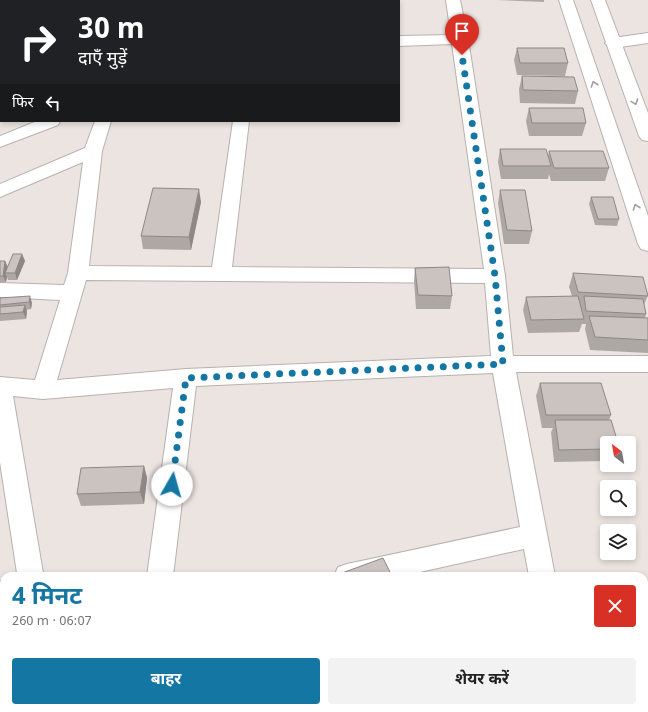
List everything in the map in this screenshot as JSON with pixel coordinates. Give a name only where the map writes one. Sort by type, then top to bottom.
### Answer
[{"type":"street","points":[[453,0],[495,276],[503,364],[541,572]]},
{"type":"street","points":[[566,0],[648,244]]},
{"type":"street","points":[[598,0],[648,136]]},
{"type":"street","points":[[613,43],[648,38]]},
{"type":"street","points":[[400,41],[460,39]]},
{"type":"street","points":[[0,142],[50,122]]},
{"type":"street","points":[[43,390],[78,273],[93,151],[103,122]]},
{"type":"street","points":[[221,274],[241,122]]},
{"type":"street","points":[[0,191],[93,151]]},
{"type":"street","points":[[78,273],[495,276]]},
{"type":"street","points":[[0,290],[72,293]]},
{"type":"street","points":[[30,572],[0,386],[43,390],[186,378],[503,364],[648,364]]},
{"type":"street","points":[[161,572],[186,378]]},
{"type":"street","points":[[365,572],[535,535]]},
{"type":"building","points":[[517,48],[564,48],[568,63],[520,63]]},
{"type":"building","points":[[522,76],[574,77],[578,91],[523,90]]},
{"type":"building","points":[[529,108],[583,108],[586,123],[532,123]]},
{"type":"building","points":[[500,149],[546,149],[551,166],[503,166]]},
{"type":"building","points":[[549,151],[603,151],[609,168],[554,168]]},
{"type":"building","points":[[153,188],[199,189],[189,237],[141,236]]},
{"type":"building","points":[[500,190],[525,190],[532,231],[507,230]]},
{"type":"building","points":[[591,197],[613,197],[619,219],[598,219]]},
{"type":"building","points":[[13,254],[22,254],[15,273],[5,273]]},
{"type":"building","points":[[0,261],[5,261],[3,276],[0,276]]},
{"type":"building","points":[[449,267],[452,296],[418,295],[415,268]]},
{"type":"building","points":[[573,273],[643,277],[648,296],[578,292]]},
{"type":"building","points":[[30,296],[29,302],[0,305],[0,298]]},
{"type":"building","points":[[578,296],[584,319],[531,320],[526,297]]},
{"type":"building","points":[[584,296],[643,299],[646,314],[586,311]]},
{"type":"building","points":[[25,305],[23,312],[0,314],[0,307]]},
{"type":"building","points":[[589,316],[648,318],[648,340],[595,337]]},
{"type":"building","points":[[540,383],[601,383],[611,415],[546,415]]},
{"type":"building","points":[[555,420],[611,420],[616,436],[600,436],[600,449],[559,450]]},
{"type":"building","points":[[144,466],[140,492],[77,494],[81,468]]},
{"type":"building","points":[[383,558],[390,572],[345,572]]},
{"type":"route","points":[[172,485],[186,378],[503,364],[495,276],[462,55]]}]
